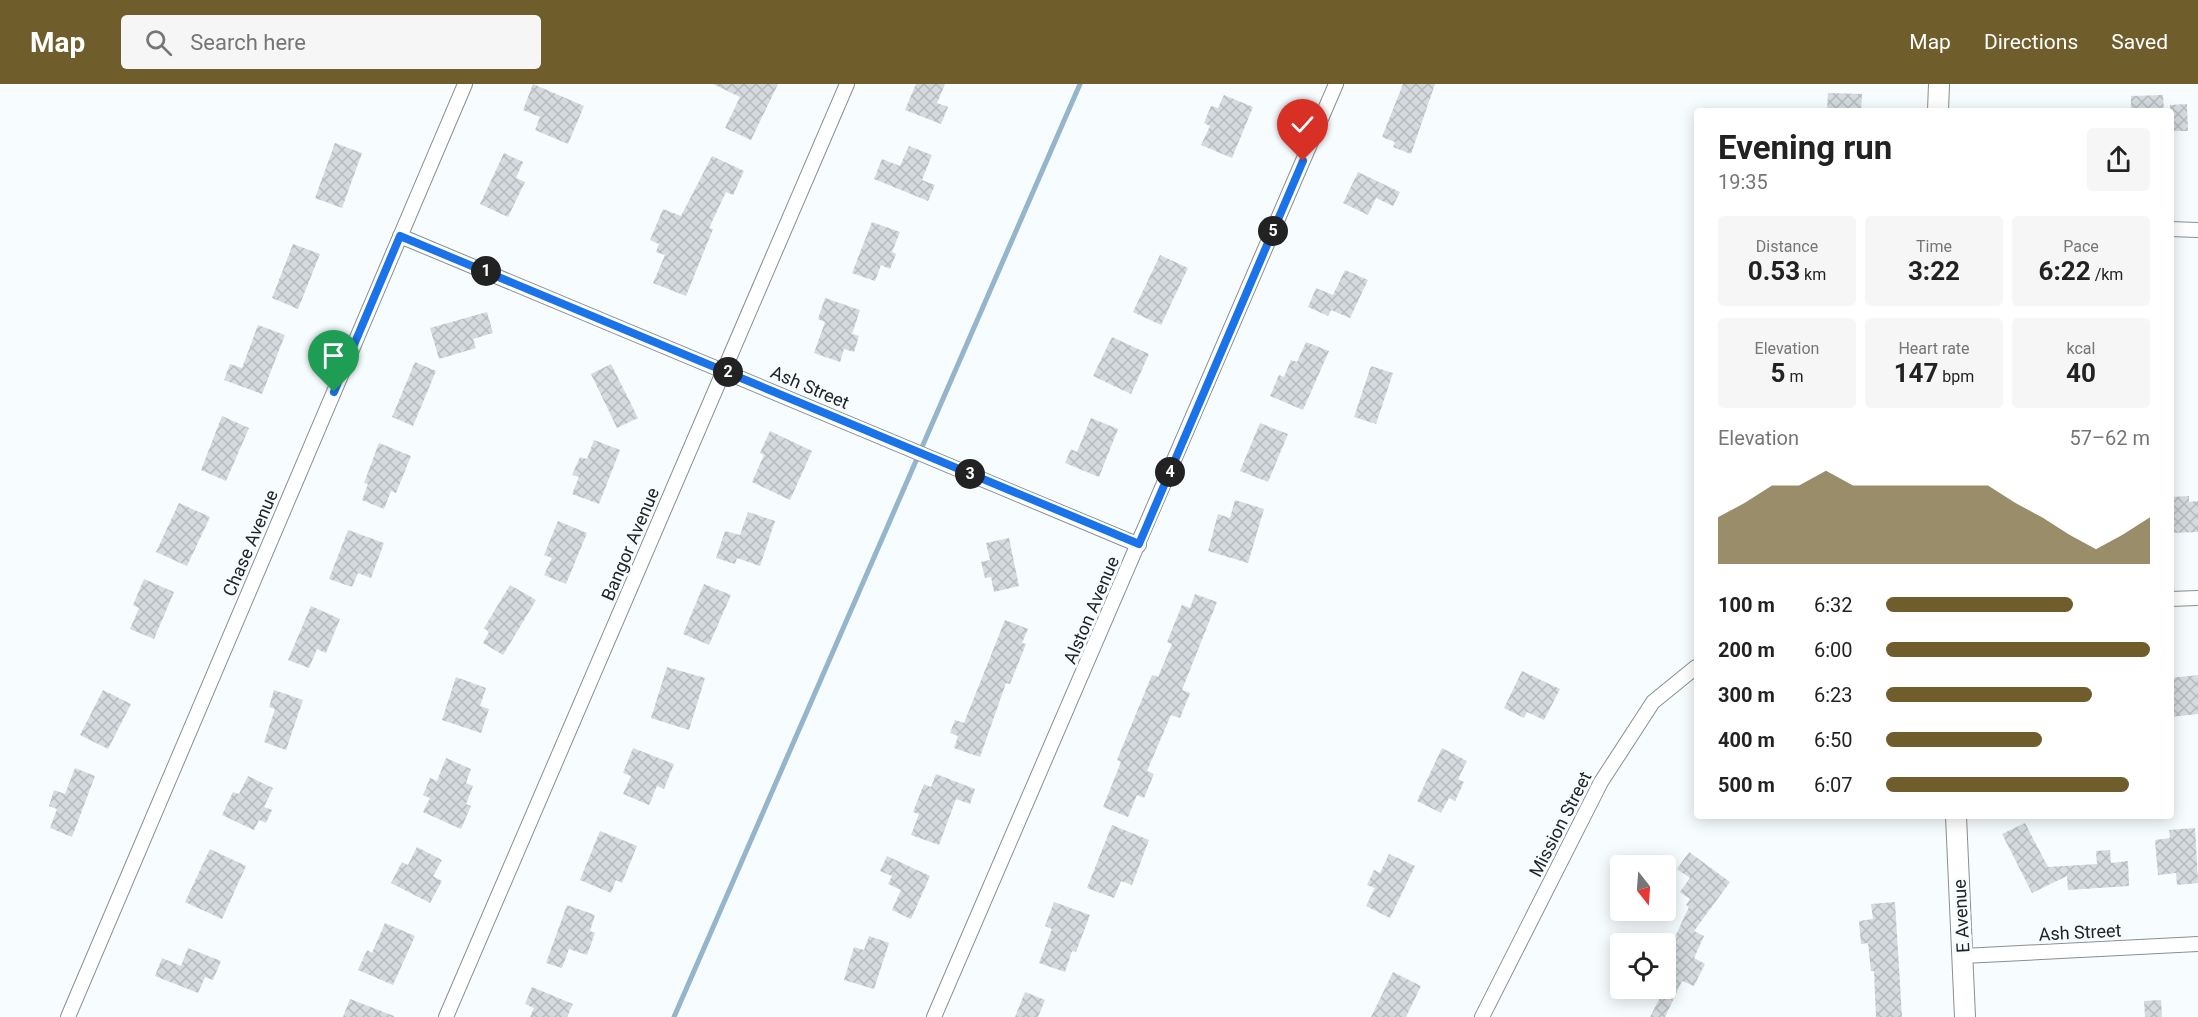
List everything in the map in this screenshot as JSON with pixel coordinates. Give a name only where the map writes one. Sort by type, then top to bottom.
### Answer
[{"type":"street","name":"Chase Avenue","points":[[68,1017],[465,84]]},
{"type":"street","name":"Bangor Avenue","points":[[446,1017],[847,84]]},
{"type":"street","name":"Alston Avenue","points":[[934,1017],[1336,84]]},
{"type":"street","points":[[1938,108],[1939,84]]},
{"type":"street","points":[[2174,229],[2198,230]]},
{"type":"street","name":"Ash Street","points":[[400,236],[1139,544]]},
{"type":"street","points":[[2174,599],[2198,598]]},
{"type":"street","name":"Mission Street","points":[[1482,1017],[1601,782],[1653,702],[1694,669]]},
{"type":"street","name":"E Avenue","points":[[1956,819],[1965,1017]]},
{"type":"street","name":"Ash Street","points":[[1963,956],[2198,944]]},
{"type":"building","points":[[533,84],[584,106],[568,144],[535,130],[540,117],[523,110]]},
{"type":"building","points":[[713,84],[778,84],[751,140],[725,128],[740,97]]},
{"type":"building","points":[[916,84],[945,84],[937,103],[948,107],[941,124],[905,110]]},
{"type":"building","points":[[1403,84],[1435,84],[1411,154],[1393,147],[1395,142],[1382,137]]},
{"type":"building","points":[[1828,93],[1862,94],[1861,108],[1827,108]]},
{"type":"building","points":[[1224,95],[1253,107],[1232,158],[1201,145],[1210,126],[1204,123],[1211,106],[1218,108]]},
{"type":"building","points":[[2163,95],[2164,108],[2131,108],[2131,96]]},
{"type":"building","points":[[2187,104],[2188,131],[2174,131],[2174,108],[2170,108],[2170,105]]},
{"type":"building","points":[[335,143],[362,153],[342,208],[315,198]]},
{"type":"building","points":[[909,146],[932,155],[922,180],[935,185],[928,201],[874,179],[882,159],[900,166]]},
{"type":"building","points":[[504,153],[523,162],[516,178],[525,182],[508,217],[480,204]]},
{"type":"building","points":[[712,156],[744,171],[733,195],[726,192],[709,228],[713,229],[686,296],[653,283],[665,255],[656,252],[659,244],[650,240],[663,209],[681,216]]},
{"type":"building","points":[[1358,172],[1400,192],[1393,206],[1376,198],[1368,215],[1343,203]]},
{"type":"building","points":[[872,222],[900,232],[892,252],[896,254],[890,269],[881,265],[875,281],[852,273]]},
{"type":"building","points":[[293,244],[320,254],[298,309],[272,298]]},
{"type":"building","points":[[1160,255],[1188,268],[1161,325],[1133,312]]},
{"type":"building","points":[[1345,270],[1368,280],[1350,318],[1331,310],[1328,316],[1308,307],[1316,288],[1333,295]]},
{"type":"building","points":[[825,298],[860,310],[852,334],[859,336],[854,352],[844,349],[840,362],[814,353],[825,322],[818,319]]},
{"type":"building","points":[[487,312],[493,333],[473,339],[476,348],[439,359],[430,328]]},
{"type":"building","points":[[258,325],[285,335],[262,394],[224,380],[230,364],[242,368]]},
{"type":"building","points":[[1112,337],[1149,354],[1131,394],[1093,376]]},
{"type":"building","points":[[1306,342],[1329,351],[1303,410],[1270,396],[1279,375],[1284,377],[1291,360],[1297,362]]},
{"type":"building","points":[[415,362],[436,371],[413,426],[392,417]]},
{"type":"building","points":[[611,364],[638,418],[617,428],[591,374]]},
{"type":"building","points":[[1371,366],[1393,373],[1376,424],[1354,417]]},
{"type":"building","points":[[222,416],[249,428],[226,481],[201,470]]},
{"type":"building","points":[[1091,418],[1118,429],[1099,477],[1065,463],[1071,449],[1077,452]]},
{"type":"building","points":[[1260,423],[1288,434],[1268,482],[1240,471]]},
{"type":"building","points":[[770,431],[812,451],[790,500],[752,482],[764,455],[760,453]]},
{"type":"building","points":[[594,440],[620,450],[599,504],[572,494],[579,477],[572,475],[580,457],[587,459]]},
{"type":"building","points":[[379,443],[411,456],[396,493],[391,491],[384,509],[362,500],[368,484],[364,483]]},
{"type":"building","points":[[2189,496],[2189,502],[2198,501],[2198,532],[2174,533],[2174,497]]},
{"type":"building","points":[[1235,500],[1264,509],[1248,563],[1208,551],[1218,514],[1230,518]]},
{"type":"building","points":[[179,503],[210,517],[187,566],[156,552]]},
{"type":"building","points":[[748,512],[775,521],[760,566],[737,558],[735,564],[716,558],[725,531],[740,535]]},
{"type":"building","points":[[558,521],[587,533],[566,584],[544,575],[552,558],[544,555]]},
{"type":"building","points":[[348,530],[384,543],[371,578],[358,573],[352,587],[329,579]]},
{"type":"building","points":[[1009,538],[1019,586],[994,592],[991,577],[985,578],[981,562],[990,560],[986,543]]},
{"type":"building","points":[[144,579],[174,592],[154,639],[130,629],[139,608],[133,605]]},
{"type":"building","points":[[704,584],[731,595],[709,645],[683,634]]},
{"type":"building","points":[[510,585],[536,600],[503,655],[483,643],[489,632],[484,628]]},
{"type":"building","points":[[1195,594],[1217,602],[1182,690],[1190,693],[1180,718],[1171,715],[1147,771],[1154,774],[1144,798],[1137,795],[1128,817],[1103,807],[1121,762],[1117,760],[1152,675],[1158,677],[1172,644],[1167,642],[1182,605],[1190,608]]},
{"type":"building","points":[[311,606],[340,619],[326,653],[317,649],[309,668],[288,660]]},
{"type":"building","points":[[1005,620],[1028,629],[1022,643],[1026,644],[1010,684],[1006,683],[980,757],[954,748],[958,736],[950,733],[955,720],[964,723]]},
{"type":"building","points":[[667,667],[705,678],[689,730],[651,718]]},
{"type":"building","points":[[1522,671],[1560,689],[1544,720],[1527,712],[1524,718],[1504,708]]},
{"type":"building","points":[[2198,675],[2198,714],[2174,717],[2174,678]]},
{"type":"building","points":[[456,677],[486,688],[480,706],[489,709],[481,733],[442,720]]},
{"type":"building","points":[[103,690],[131,704],[108,749],[80,735]]},
{"type":"building","points":[[274,690],[303,700],[286,750],[264,742],[275,709],[269,707]]},
{"type":"building","points":[[633,748],[674,764],[664,789],[657,786],[649,805],[623,794],[631,776],[623,773]]},
{"type":"building","points":[[1442,748],[1467,761],[1458,779],[1464,782],[1455,801],[1449,798],[1441,813],[1417,801]]},
{"type":"building","points":[[446,758],[471,769],[466,783],[473,786],[466,804],[471,806],[461,829],[423,812],[430,798],[423,795],[430,778],[437,781]]},
{"type":"building","points":[[75,768],[95,776],[72,837],[50,828],[57,809],[49,806],[54,790],[65,794]]},
{"type":"building","points":[[936,774],[975,789],[970,804],[956,799],[939,845],[911,835],[919,814],[913,812],[924,784],[931,787]]},
{"type":"building","points":[[248,776],[273,788],[264,807],[272,810],[266,823],[259,820],[254,830],[222,815],[233,792],[239,794]]},
{"type":"building","points":[[2025,823],[2048,867],[2097,864],[2096,851],[2110,850],[2111,863],[2128,861],[2129,886],[2068,890],[2067,876],[2032,893],[2002,834]]},
{"type":"building","points":[[1112,825],[1149,840],[1132,885],[1121,881],[1114,898],[1087,888]]},
{"type":"building","points":[[2195,828],[2198,883],[2177,885],[2176,873],[2158,875],[2155,840],[2170,838],[2169,830]]},
{"type":"building","points":[[600,831],[637,846],[622,883],[616,880],[611,893],[580,880]]},
{"type":"building","points":[[417,847],[442,860],[433,876],[442,881],[430,903],[391,883],[402,862],[408,865]]},
{"type":"building","points":[[210,849],[246,866],[222,919],[185,902]]},
{"type":"building","points":[[1689,852],[1730,882],[1694,931],[1704,936],[1694,958],[1705,964],[1694,986],[1682,981],[1676,994],[1676,935],[1689,907],[1686,905],[1690,899],[1680,892],[1690,878],[1677,869]]},
{"type":"building","points":[[1389,854],[1415,866],[1390,918],[1366,906],[1375,888],[1367,885],[1374,870],[1380,873]]},
{"type":"building","points":[[887,856],[930,876],[911,919],[892,910],[901,890],[888,884],[892,876],[880,871]]},
{"type":"building","points":[[1054,902],[1090,915],[1076,952],[1072,951],[1065,972],[1039,963],[1052,929],[1045,926]]},
{"type":"building","points":[[1895,902],[1902,1017],[1876,1017],[1874,971],[1871,971],[1868,943],[1861,944],[1859,921],[1873,919],[1871,904]]},
{"type":"building","points":[[567,905],[595,915],[590,931],[595,933],[587,955],[569,949],[562,968],[546,963]]},
{"type":"building","points":[[385,923],[415,936],[393,985],[358,970],[367,950],[372,953]]},
{"type":"building","points":[[869,936],[889,943],[874,989],[844,980],[854,947],[864,950]]},
{"type":"building","points":[[188,948],[221,961],[213,980],[205,977],[198,993],[155,976],[162,958],[181,966]]},
{"type":"building","points":[[1393,972],[1421,986],[1406,1017],[1371,1017]]},
{"type":"building","points":[[532,987],[573,1004],[567,1017],[530,1017],[534,1008],[525,1004]]},
{"type":"building","points":[[1025,992],[1045,1000],[1038,1017],[1015,1017]]},
{"type":"building","points":[[350,999],[394,1016],[394,1017],[343,1017]]},
{"type":"building","points":[[1659,999],[1674,999],[1665,1017],[1650,1017]]},
{"type":"building","points":[[2161,1000],[2162,1017],[2145,1017],[2144,1001]]},
{"type":"waterway","points":[[674,1017],[1080,84]]},
{"type":"route","points":[[334,392],[400,236],[1139,544],[1303,161]]}]
